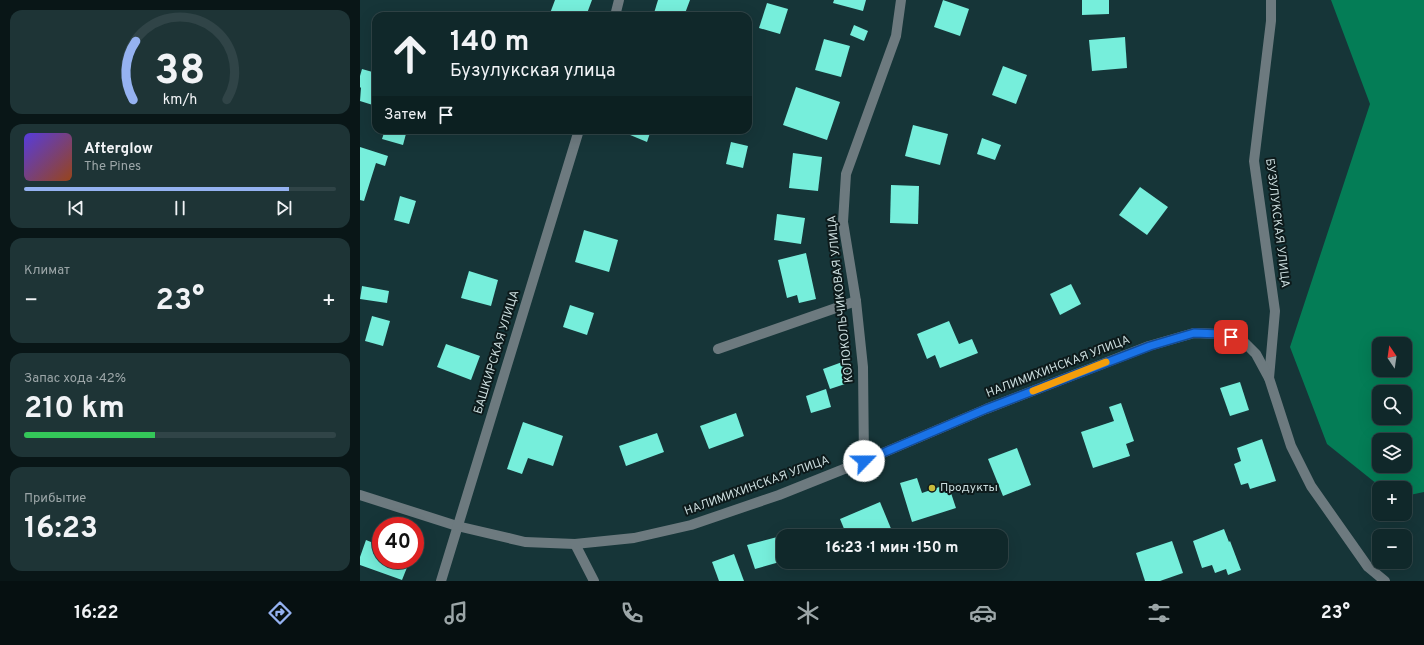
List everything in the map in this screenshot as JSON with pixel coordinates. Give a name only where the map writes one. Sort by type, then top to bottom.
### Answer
[{"type":"street","points":[[616,12],[620,0]]},
{"type":"street","name":"КОЛОКОЛЬЧИКОВАЯ УЛИЦА","points":[[864,461],[863,367],[856,301],[843,222],[846,174],[896,36],[901,0]]},
{"type":"street","name":"БУЗУЛУКСКАЯ УЛИЦА","points":[[1268,378],[1275,311],[1254,161],[1271,21],[1271,0]]},
{"type":"street","name":"БАШКИРСКАЯ УЛИЦА","points":[[440,581],[578,134]]},
{"type":"street","points":[[718,349],[856,301]]},
{"type":"street","name":"БУЗУЛУКСКАЯ УЛИЦА","points":[[1194,333],[1220,334],[1242,340],[1256,354],[1268,378],[1291,446],[1311,486],[1368,567],[1385,581]]},
{"type":"street","name":"НАЛИМИХИНСКАЯ УЛИЦА","points":[[360,495],[457,526],[524,542],[575,544],[634,538],[691,525],[779,495],[864,461],[986,409],[1127,354],[1194,333]]},
{"type":"street","points":[[575,544],[594,581]]},
{"type":"green space","points":[[1331,0],[1424,0],[1424,492],[1412,495],[1412,481],[1373,481],[1327,444],[1290,347],[1370,104]]},
{"type":"building","points":[[555,0],[592,0],[588,12],[550,12]]},
{"type":"building","points":[[658,0],[690,0],[686,12],[654,12]]},
{"type":"building","points":[[834,0],[866,0],[863,11],[833,3]]},
{"type":"building","points":[[943,0],[969,9],[960,36],[934,27]]},
{"type":"building","points":[[1082,0],[1109,0],[1109,14],[1082,15]]},
{"type":"building","points":[[767,3],[788,9],[780,34],[759,28]]},
{"type":"building","points":[[854,25],[868,31],[864,41],[850,35]]},
{"type":"building","points":[[1125,37],[1127,68],[1092,71],[1089,40]]},
{"type":"building","points":[[824,39],[850,46],[841,77],[815,70]]},
{"type":"building","points":[[1003,66],[1027,75],[1016,104],[992,95]]},
{"type":"building","points":[[362,69],[372,72],[372,105],[360,101],[360,76]]},
{"type":"building","points":[[796,87],[840,102],[827,140],[783,125]]},
{"type":"building","points":[[913,125],[948,134],[940,165],[905,156]]},
{"type":"building","points":[[384,134],[406,134],[403,145],[382,139]]},
{"type":"building","points":[[628,134],[650,134],[647,142]]},
{"type":"building","points":[[982,138],[1001,145],[995,160],[977,154]]},
{"type":"building","points":[[731,142],[748,146],[743,168],[726,164]]},
{"type":"building","points":[[360,147],[388,156],[385,166],[376,163],[364,201],[360,200]]},
{"type":"building","points":[[793,153],[822,157],[818,191],[789,188]]},
{"type":"building","points":[[891,185],[919,186],[918,224],[890,223]]},
{"type":"building","points":[[1140,187],[1168,207],[1147,235],[1119,215]]},
{"type":"building","points":[[400,196],[416,201],[409,224],[394,220]]},
{"type":"building","points":[[777,214],[805,218],[801,244],[774,240]]},
{"type":"building","points":[[584,230],[618,240],[609,272],[575,262]]},
{"type":"building","points":[[806,253],[816,299],[799,303],[797,295],[787,298],[778,260]]},
{"type":"building","points":[[469,271],[498,280],[491,306],[461,298]]},
{"type":"building","points":[[1071,284],[1081,304],[1060,315],[1050,294]]},
{"type":"building","points":[[362,286],[389,291],[387,303],[360,299]]},
{"type":"building","points":[[570,305],[594,313],[587,335],[563,327]]},
{"type":"building","points":[[372,316],[390,321],[383,346],[365,341]]},
{"type":"building","points":[[949,321],[959,344],[972,339],[978,353],[940,368],[935,355],[927,359],[917,334]]},
{"type":"building","points":[[446,344],[480,356],[471,380],[437,367]]},
{"type":"building","points":[[845,361],[851,382],[830,389],[823,369]]},
{"type":"building","points":[[1240,382],[1249,410],[1230,416],[1220,388]]},
{"type":"building","points":[[826,389],[831,407],[811,413],[806,396]]},
{"type":"building","points":[[1121,403],[1134,441],[1126,444],[1130,456],[1093,468],[1081,432],[1114,421],[1109,407]]},
{"type":"building","points":[[736,413],[744,436],[709,449],[700,426]]},
{"type":"building","points":[[523,422],[563,436],[553,466],[528,458],[522,474],[507,469]]},
{"type":"building","points":[[657,433],[664,452],[626,466],[619,446]]},
{"type":"building","points":[[1262,439],[1276,481],[1250,489],[1248,483],[1241,485],[1234,464],[1241,461],[1237,448]]},
{"type":"building","points":[[1017,448],[1031,485],[1003,496],[988,459]]},
{"type":"building","points":[[917,478],[922,493],[948,484],[956,508],[912,522],[900,483]]},
{"type":"building","points":[[880,502],[891,529],[844,529],[840,519]]},
{"type":"building","points":[[1224,529],[1241,570],[1228,575],[1226,569],[1215,573],[1212,565],[1202,568],[1193,541]]},
{"type":"building","points":[[776,537],[776,563],[755,569],[747,545]]},
{"type":"building","points":[[366,540],[372,542],[372,569],[406,569],[402,580],[360,565],[360,557]]},
{"type":"building","points":[[1172,541],[1183,573],[1160,581],[1145,581],[1136,553]]},
{"type":"building","points":[[734,554],[744,581],[719,581],[712,562]]},
{"type":"slow traffic","points":[[1033,391],[1106,362]]},
{"type":"place","name":"Продукты","points":[[932,488]]},
{"type":"route","points":[[864,461],[986,409],[1150,346],[1194,333],[1220,334],[1231,337]]}]
